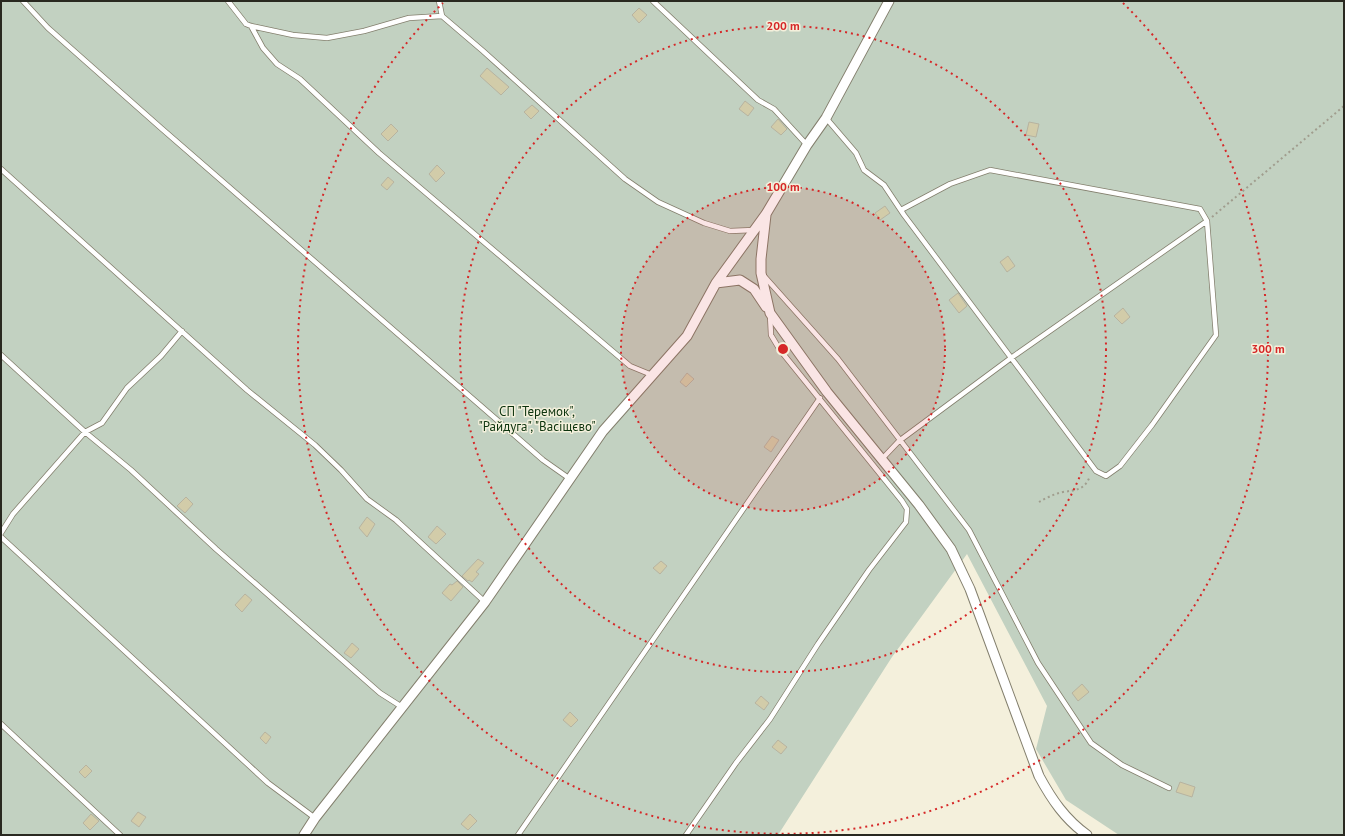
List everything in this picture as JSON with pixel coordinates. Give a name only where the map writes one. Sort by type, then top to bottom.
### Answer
[{"type":"street","points":[[304,835],[315,818],[485,602],[603,432],[687,336],[716,283],[766,214],[807,145],[826,118],[885,3]]},
{"type":"street","points":[[766,214],[761,258],[761,274],[770,312]]},
{"type":"street","points":[[716,283],[740,280],[754,289],[827,392],[918,505],[951,549],[970,589],[1039,776],[1052,800],[1071,823],[1087,835]]},
{"type":"lane","points":[[23,1],[48,28],[161,128],[543,460],[570,479]]},
{"type":"lane","points":[[228,1],[246,24],[251,26],[293,35],[327,38],[364,31],[409,18],[442,16]]},
{"type":"lane","points":[[439,1],[442,16],[625,179],[658,202],[704,223],[730,231],[755,230]]},
{"type":"lane","points":[[653,1],[758,100],[774,109],[807,145]]},
{"type":"lane","points":[[251,26],[263,48],[278,64],[300,79],[379,153],[630,366],[652,375]]},
{"type":"lane","points":[[826,118],[856,153],[864,170],[884,185],[901,210],[1096,471],[1106,476],[1120,466],[1152,425],[1216,335],[1207,221],[1200,209],[990,170],[950,184],[901,210]]},
{"type":"lane","points":[[1,169],[247,390],[314,445],[341,470],[367,499],[396,520],[485,602]]},
{"type":"lane","points":[[881,460],[899,441],[1011,358],[1207,221]]},
{"type":"lane","points":[[761,274],[838,359],[899,441],[970,530],[1038,663],[1091,743],[1122,765],[1169,788]]},
{"type":"lane","points":[[686,835],[736,763],[770,720],[818,644],[864,576],[906,522],[907,509],[902,501],[820,398],[785,357],[774,340],[769,325],[770,312]]},
{"type":"lane","points":[[1,533],[13,514],[85,432],[102,423],[127,388],[161,356],[182,331]]},
{"type":"lane","points":[[1,356],[380,693],[402,707]]},
{"type":"lane","points":[[518,835],[820,398]]},
{"type":"lane","points":[[1,537],[268,783],[315,818]]},
{"type":"lane","points":[[1,724],[120,835]]},
{"type":"path","points":[[1207,221],[1344,106]]},
{"type":"path","points":[[1039,502],[1051,496],[1076,491],[1088,484],[1091,474],[1090,464]]},
{"type":"green space","name":"СП \"Теремок\", \"Райдуга\", \"Васіщєво\"","points":[[1,1],[1344,1],[1344,835],[1119,835],[1066,800],[1036,749],[1047,706],[967,554],[892,657],[778,835],[1,835]]},
{"type":"building","points":[[639,8],[647,15],[639,23],[632,15]]},
{"type":"building","points":[[487,68],[509,87],[501,95],[480,76]]},
{"type":"building","points":[[745,101],[754,108],[748,116],[739,109]]},
{"type":"building","points":[[532,105],[539,111],[531,119],[524,112]]},
{"type":"building","points":[[778,119],[787,129],[781,135],[771,127]]},
{"type":"building","points":[[1029,122],[1039,124],[1036,137],[1026,135]]},
{"type":"building","points":[[391,124],[398,131],[388,141],[381,134]]},
{"type":"building","points":[[437,165],[445,173],[436,182],[429,174]]},
{"type":"building","points":[[388,177],[394,182],[387,190],[381,185]]},
{"type":"building","points":[[885,206],[890,213],[880,220],[875,213]]},
{"type":"building","points":[[1008,256],[1015,266],[1007,272],[1000,262]]},
{"type":"building","points":[[958,293],[967,306],[959,313],[949,300]]},
{"type":"building","points":[[1123,308],[1130,317],[1122,324],[1114,316]]},
{"type":"building","points":[[687,373],[694,379],[686,387],[680,382]]},
{"type":"building","points":[[772,436],[779,440],[771,452],[764,447]]},
{"type":"building","points":[[186,497],[193,504],[185,513],[177,506]]},
{"type":"building","points":[[367,517],[375,524],[367,537],[359,528]]},
{"type":"building","points":[[437,526],[446,534],[436,544],[428,537]]},
{"type":"building","points":[[478,559],[484,563],[476,572],[479,574],[472,582],[469,580],[468,581],[462,576]]},
{"type":"building","points":[[661,561],[667,566],[660,574],[653,568]]},
{"type":"building","points":[[457,581],[463,587],[451,601],[442,593],[450,584],[452,585]]},
{"type":"building","points":[[245,594],[252,600],[242,612],[235,605]]},
{"type":"building","points":[[352,643],[359,649],[351,658],[344,653]]},
{"type":"building","points":[[1082,684],[1089,692],[1078,701],[1072,693]]},
{"type":"building","points":[[761,696],[769,703],[764,710],[755,703]]},
{"type":"building","points":[[570,712],[578,720],[571,727],[563,720]]},
{"type":"building","points":[[265,732],[271,737],[266,744],[260,738]]},
{"type":"building","points":[[778,740],[787,747],[781,754],[772,747]]},
{"type":"building","points":[[86,765],[92,771],[85,778],[79,772]]},
{"type":"building","points":[[1180,782],[1195,787],[1192,797],[1176,792]]},
{"type":"building","points":[[138,812],[146,817],[139,827],[131,821]]},
{"type":"building","points":[[91,814],[99,821],[90,830],[83,823]]},
{"type":"building","points":[[470,814],[477,821],[468,830],[461,824]]}]
